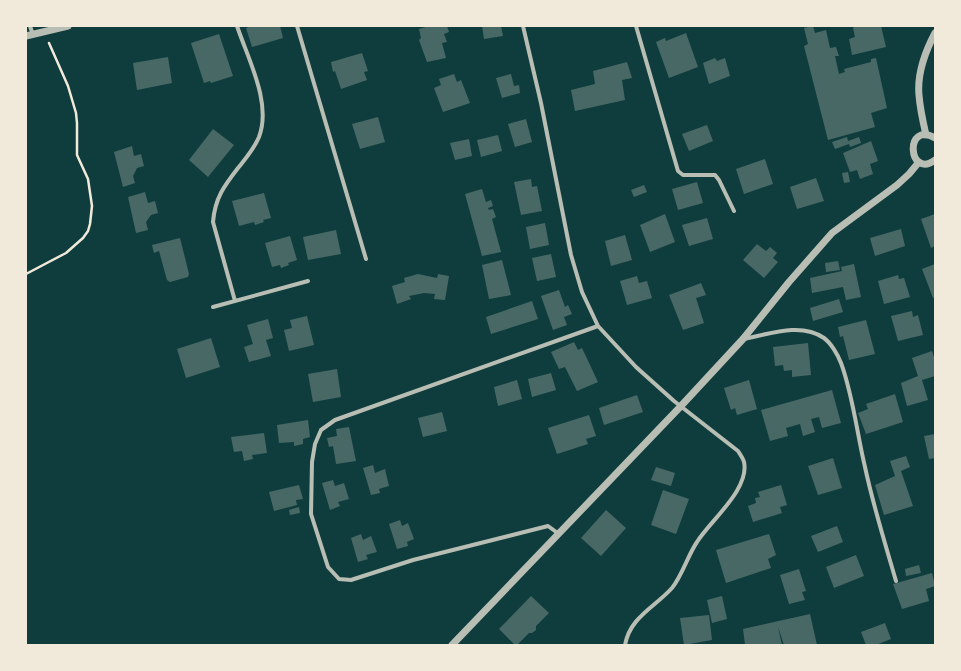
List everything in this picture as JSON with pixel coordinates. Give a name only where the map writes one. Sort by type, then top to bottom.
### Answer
[{"type":"street","points":[[30,26],[29,35],[68,26]]},
{"type":"street","points":[[235,301],[213,222],[214,210],[223,188],[252,150],[259,138],[263,111],[261,94],[237,26]]},
{"type":"street","points":[[297,26],[366,259]]},
{"type":"street","points":[[523,26],[541,103],[571,255],[582,292],[598,326],[636,366],[674,401],[738,451],[744,461],[744,471],[740,484],[732,499],[697,542],[674,586],[633,624],[624,645]]},
{"type":"street","points":[[636,26],[678,171],[683,175],[715,175],[719,180],[734,211]]},
{"type":"street","points":[[926,135],[919,95],[921,68],[930,42],[935,33]]},
{"type":"street","points":[[935,138],[926,135],[917,139],[912,146],[913,155],[919,162],[928,163],[935,160]]},
{"type":"street","points":[[452,645],[681,406],[743,339],[789,282],[832,233],[897,185],[919,162]]},
{"type":"street","points":[[213,307],[308,281]]},
{"type":"street","points":[[559,534],[548,526],[413,560],[351,580],[339,579],[328,567],[311,514],[312,462],[315,444],[322,430],[335,420],[598,326]]},
{"type":"street","points":[[743,339],[796,330],[812,332],[825,338],[832,346],[846,379],[865,469],[896,581]]},
{"type":"path","points":[[26,274],[66,253],[84,238],[90,224],[92,206],[88,179],[77,155],[76,113],[68,86],[44,32]]},
{"type":"building","points":[[252,26],[280,26],[283,38],[252,47],[246,28]]},
{"type":"building","points":[[429,26],[447,26],[449,32],[444,34],[447,42],[442,43],[446,58],[427,62],[419,40],[421,38],[419,29]]},
{"type":"building","points":[[482,26],[501,26],[503,36],[484,39]]},
{"type":"building","points":[[813,26],[815,33],[826,30],[830,48],[836,47],[839,56],[835,56],[839,74],[845,72],[844,69],[871,62],[871,59],[876,58],[887,108],[871,113],[875,127],[828,140],[804,46],[808,44],[804,28]]},
{"type":"building","points":[[855,26],[881,26],[886,47],[852,55],[849,39],[855,37],[853,28]]},
{"type":"building","points":[[686,33],[698,67],[669,78],[656,42],[665,38],[666,41]]},
{"type":"building","points":[[219,34],[233,76],[211,83],[210,81],[204,83],[191,43]]},
{"type":"building","points":[[362,53],[368,71],[364,72],[367,80],[341,89],[335,71],[333,72],[331,62]]},
{"type":"building","points":[[168,57],[172,83],[137,90],[133,63]]},
{"type":"building","points":[[715,58],[717,61],[725,58],[730,76],[709,84],[703,63]]},
{"type":"building","points":[[627,62],[632,78],[622,80],[625,100],[575,111],[571,90],[595,84],[593,71]]},
{"type":"building","points":[[454,74],[457,82],[461,80],[470,103],[443,112],[434,88],[441,85],[439,79]]},
{"type":"building","points":[[511,74],[514,86],[519,85],[520,93],[502,98],[496,78]]},
{"type":"building","points":[[378,117],[385,142],[360,149],[352,124]]},
{"type":"building","points":[[526,119],[532,142],[515,147],[508,124]]},
{"type":"building","points":[[707,125],[713,141],[689,151],[682,134]]},
{"type":"building","points":[[213,129],[234,145],[208,177],[189,160]]},
{"type":"building","points":[[498,135],[502,151],[481,157],[477,140]]},
{"type":"building","points":[[847,137],[848,141],[859,137],[861,143],[850,147],[849,144],[835,149],[832,142]]},
{"type":"building","points":[[469,139],[472,156],[455,160],[450,143]]},
{"type":"building","points":[[871,141],[878,161],[870,164],[873,174],[860,179],[857,170],[850,172],[843,153]]},
{"type":"building","points":[[132,146],[134,156],[141,154],[144,166],[137,168],[133,176],[135,183],[123,187],[114,152]]},
{"type":"building","points":[[765,159],[773,184],[744,194],[736,169]]},
{"type":"building","points":[[848,172],[850,182],[844,183],[842,173]]},
{"type":"building","points":[[816,178],[824,201],[797,209],[790,187]]},
{"type":"building","points":[[531,179],[532,187],[537,186],[542,211],[521,215],[514,182]]},
{"type":"building","points":[[697,182],[703,203],[678,210],[672,189]]},
{"type":"building","points":[[644,185],[647,192],[634,197],[631,190]]},
{"type":"building","points":[[482,189],[486,202],[491,200],[493,206],[488,208],[489,210],[493,209],[496,217],[492,219],[501,252],[482,256],[465,194]]},
{"type":"building","points":[[145,192],[148,203],[155,201],[158,213],[151,215],[146,222],[148,230],[136,233],[128,197]]},
{"type":"building","points":[[264,193],[271,218],[263,220],[264,222],[255,225],[254,222],[239,226],[232,201]]},
{"type":"building","points":[[665,214],[675,242],[650,252],[640,225]]},
{"type":"building","points":[[935,214],[935,246],[931,248],[921,219]]},
{"type":"building","points":[[707,218],[713,239],[689,246],[682,225]]},
{"type":"building","points":[[545,223],[549,245],[530,249],[526,227]]},
{"type":"building","points":[[901,229],[905,246],[875,256],[870,238]]},
{"type":"building","points":[[336,230],[341,254],[308,260],[303,237]]},
{"type":"building","points":[[625,235],[632,260],[611,266],[605,241]]},
{"type":"building","points":[[290,236],[297,260],[288,263],[289,265],[281,268],[280,265],[272,267],[265,243]]},
{"type":"building","points":[[180,238],[189,274],[188,277],[170,282],[167,280],[159,251],[154,253],[152,245]]},
{"type":"building","points":[[757,244],[766,251],[770,247],[777,253],[773,258],[778,262],[764,278],[743,260]]},
{"type":"building","points":[[551,254],[556,277],[537,281],[532,258]]},
{"type":"building","points":[[502,260],[511,295],[489,299],[482,265]]},
{"type":"building","points":[[838,261],[840,270],[826,272],[825,263]]},
{"type":"building","points":[[854,264],[861,297],[846,300],[843,287],[812,293],[810,278],[842,271],[841,267]]},
{"type":"building","points":[[935,264],[935,297],[933,298],[922,269]]},
{"type":"building","points":[[418,274],[437,278],[438,274],[449,276],[445,300],[434,299],[435,294],[424,293],[409,296],[411,299],[397,304],[392,286],[405,282],[404,278]]},
{"type":"building","points":[[898,275],[899,279],[904,278],[910,297],[884,304],[878,281]]},
{"type":"building","points":[[637,276],[639,283],[647,281],[652,298],[627,305],[620,281]]},
{"type":"building","points":[[701,283],[706,295],[696,298],[704,323],[683,330],[669,295]]},
{"type":"building","points":[[559,290],[565,307],[568,305],[572,314],[564,317],[567,325],[553,330],[541,296]]},
{"type":"building","points":[[839,299],[843,312],[813,321],[810,308]]},
{"type":"building","points":[[532,301],[538,319],[491,334],[486,317]]},
{"type":"building","points":[[912,311],[913,317],[918,315],[923,335],[898,341],[891,316]]},
{"type":"building","points":[[307,316],[314,345],[289,351],[284,330],[292,328],[290,320]]},
{"type":"building","points":[[268,319],[273,338],[266,340],[271,356],[249,362],[244,347],[253,344],[247,325]]},
{"type":"building","points":[[866,320],[875,354],[849,360],[843,336],[840,337],[838,327]]},
{"type":"building","points":[[211,338],[220,367],[186,378],[177,349]]},
{"type":"building","points":[[574,342],[578,350],[582,348],[598,382],[577,391],[565,367],[559,369],[551,352]]},
{"type":"building","points":[[808,343],[811,375],[792,377],[792,370],[784,371],[783,365],[775,366],[773,347]]},
{"type":"building","points":[[932,351],[935,360],[935,376],[922,380],[928,400],[907,406],[901,383],[918,376],[912,358]]},
{"type":"building","points":[[337,369],[341,397],[313,402],[308,374]]},
{"type":"building","points":[[551,373],[556,390],[532,397],[528,379]]},
{"type":"building","points":[[517,380],[522,399],[498,406],[494,387]]},
{"type":"building","points":[[749,380],[757,409],[737,415],[735,408],[731,410],[724,388]]},
{"type":"building","points":[[832,390],[841,423],[822,428],[819,417],[811,419],[815,432],[803,436],[800,424],[786,428],[788,436],[770,441],[761,410]]},
{"type":"building","points":[[895,394],[903,422],[866,434],[858,413],[868,409],[866,404]]},
{"type":"building","points":[[637,395],[643,412],[604,425],[599,408]]},
{"type":"building","points":[[442,412],[447,431],[423,437],[418,418]]},
{"type":"building","points":[[589,415],[596,436],[586,439],[588,444],[557,454],[548,428]]},
{"type":"building","points":[[308,420],[310,437],[303,439],[303,444],[294,446],[294,442],[279,443],[277,425]]},
{"type":"building","points":[[349,427],[356,461],[336,464],[333,446],[329,447],[327,438],[337,436],[336,429]]},
{"type":"building","points":[[264,433],[267,453],[252,455],[253,459],[244,461],[242,451],[234,452],[231,437]]},
{"type":"building","points":[[935,434],[935,458],[929,459],[924,436]]},
{"type":"building","points":[[906,456],[910,467],[901,471],[913,506],[884,515],[875,485],[895,476],[890,461]]},
{"type":"building","points":[[833,458],[842,488],[818,495],[808,466]]},
{"type":"building","points":[[373,465],[375,473],[385,469],[389,486],[379,489],[380,493],[371,495],[363,468]]},
{"type":"building","points":[[656,467],[675,473],[671,486],[651,480]]},
{"type":"building","points":[[333,480],[335,486],[344,483],[349,499],[338,502],[340,506],[330,510],[322,483]]},
{"type":"building","points":[[299,485],[303,499],[296,500],[297,505],[274,511],[269,492]]},
{"type":"building","points":[[781,485],[787,505],[780,507],[782,513],[753,522],[748,506],[756,503],[755,498],[760,497],[758,492]]},
{"type":"building","points":[[663,490],[689,499],[676,534],[651,525]]},
{"type":"building","points":[[299,507],[300,513],[290,515],[289,510]]},
{"type":"building","points":[[606,510],[626,528],[601,556],[581,538]]},
{"type":"building","points":[[400,520],[402,526],[408,523],[414,539],[407,542],[408,546],[397,549],[389,524]]},
{"type":"building","points":[[837,526],[843,542],[818,552],[811,536]]},
{"type":"building","points":[[361,534],[363,540],[371,536],[377,552],[366,555],[368,559],[358,562],[351,538]]},
{"type":"building","points":[[769,534],[776,555],[768,559],[771,568],[726,583],[716,550]]},
{"type":"building","points":[[856,555],[864,576],[834,588],[826,567]]},
{"type":"building","points":[[919,565],[921,573],[906,576],[905,569]]},
{"type":"building","points":[[799,569],[806,591],[802,592],[805,600],[789,604],[780,575]]},
{"type":"building","points":[[932,573],[935,586],[926,589],[929,601],[902,609],[893,584]]},
{"type":"building","points":[[531,596],[549,613],[536,626],[536,630],[529,633],[517,645],[515,645],[499,629]]},
{"type":"building","points":[[722,596],[727,619],[712,623],[707,600]]},
{"type":"building","points":[[810,614],[817,645],[784,645],[778,627],[782,645],[745,645],[743,629]]},
{"type":"building","points":[[709,615],[712,640],[684,645],[680,618]]},
{"type":"building","points":[[885,623],[891,639],[876,645],[866,645],[861,632]]}]
